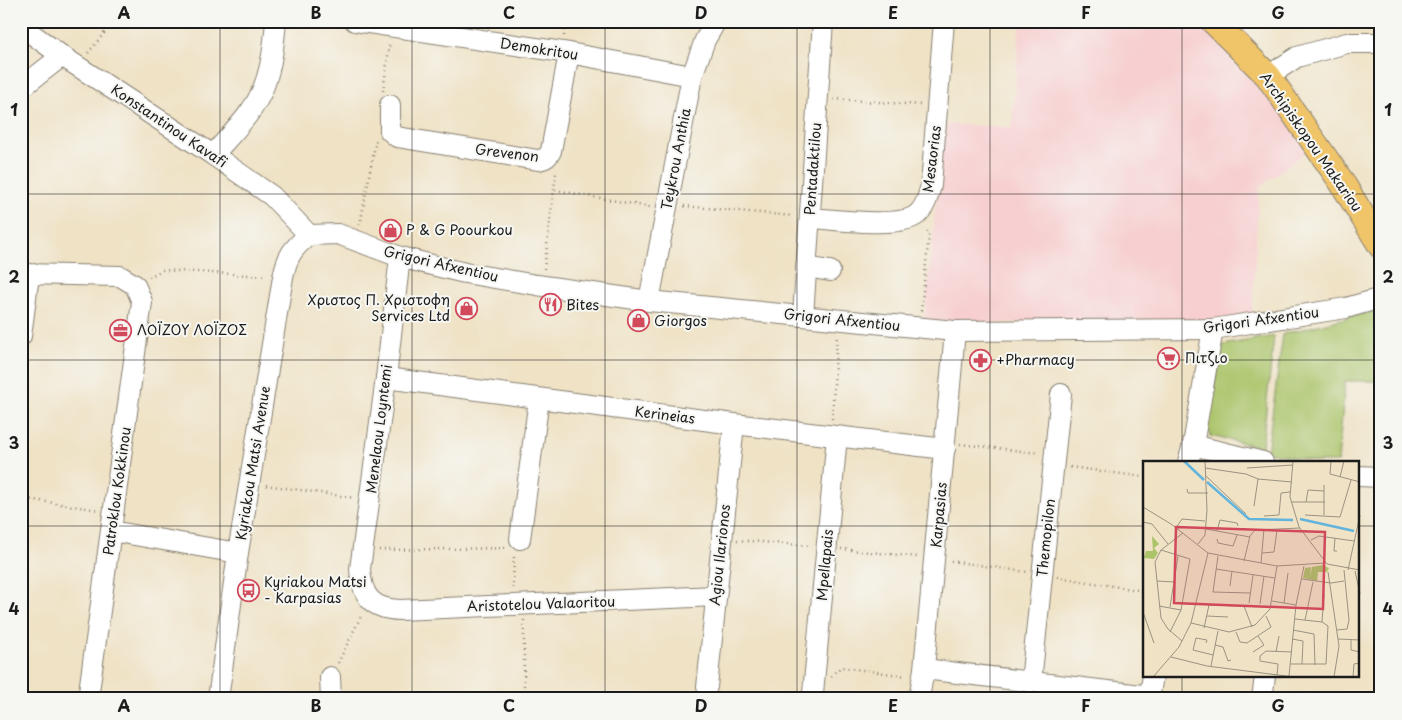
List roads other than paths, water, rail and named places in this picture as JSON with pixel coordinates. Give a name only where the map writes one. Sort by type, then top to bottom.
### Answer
[{"type":"main road","name":"Archipiskopou Makariou","points":[[1213,21],[1268,76],[1341,181],[1381,246]]},
{"type":"street","points":[[213,155],[242,122],[263,88],[273,51],[276,21]]},
{"type":"street","name":"Demokritou","points":[[355,21],[389,24],[568,53],[692,76]]},
{"type":"street","name":"Teykrou Anthia","points":[[649,300],[692,76],[705,40],[716,21]]},
{"type":"street","name":"Pentadaktilou","points":[[802,316],[823,21]]},
{"type":"street","name":"Mesaorias","points":[[810,218],[892,222],[910,218],[923,207],[931,185],[944,21]]},
{"type":"street","name":"Konstantinou Kavafi","points":[[21,26],[70,61],[272,196],[309,235]]},
{"type":"street","points":[[1268,76],[1297,57],[1347,43],[1381,43]]},
{"type":"street","name":"Grevenon","points":[[390,105],[390,131],[397,137],[538,160],[543,159],[551,151],[568,53]]},
{"type":"street","points":[[21,88],[70,61]]},
{"type":"street","name":"Grigori Afxentiou","points":[[309,235],[338,234],[400,257],[465,273],[542,286],[649,300],[955,331],[1213,329],[1346,308],[1381,298]]},
{"type":"street","name":"Kyriakou Matsi Avenue","points":[[218,699],[238,553],[283,276],[286,264],[294,248],[309,235]]},
{"type":"street","name":"Menelaou Loyntemi","points":[[369,599],[362,585],[361,578],[363,550],[400,257]]},
{"type":"street","points":[[806,267],[830,270]]},
{"type":"street","points":[[21,336],[25,274]]},
{"type":"street","name":"Patroklou Kokkinou","points":[[25,274],[120,276],[135,285],[142,302],[88,699]]},
{"type":"street","points":[[1213,329],[1190,454],[1255,461]]},
{"type":"street","name":"Karpasias","points":[[919,699],[923,674],[955,331]]},
{"type":"street","name":"Kerineias","points":[[386,378],[734,424],[834,436],[945,446]]},
{"type":"street","name":"Themopilon","points":[[1031,682],[1062,394]]},
{"type":"street","points":[[520,539],[539,399]]},
{"type":"street","name":"Agiou Ilarionos","points":[[707,687],[734,424]]},
{"type":"street","name":"Mpellapais","points":[[813,693],[834,436]]},
{"type":"street","points":[[1360,476],[1381,478]]},
{"type":"street","points":[[113,522],[238,553]]},
{"type":"street","name":"Aristotelou Valaoritou","points":[[369,599],[381,607],[390,609],[716,596]]},
{"type":"street","points":[[923,674],[1151,690]]},
{"type":"street","points":[[330,677],[331,699]]},
{"type":"street","points":[[1262,699],[1265,678]]},
{"type":"place","name":"P & G Poourkou","points":[[390,230]]},
{"type":"place","name":"Bites","points":[[550,305]]},
{"type":"place","name":"Χριστος Π. Χριστοφη Services Ltd","points":[[466,308]]},
{"type":"place","name":"Giorgos","points":[[638,321]]},
{"type":"place","name":"ΛΟΪΖΟΥ ΛΟΪΖΟΣ","points":[[121,330]]},
{"type":"place","name":"Πιτζιο","points":[[1169,358]]},
{"type":"place","name":"+Pharmacy","points":[[980,360]]},
{"type":"place","name":"Kyriakou Matsi - Karpasias","points":[[248,590]]}]
